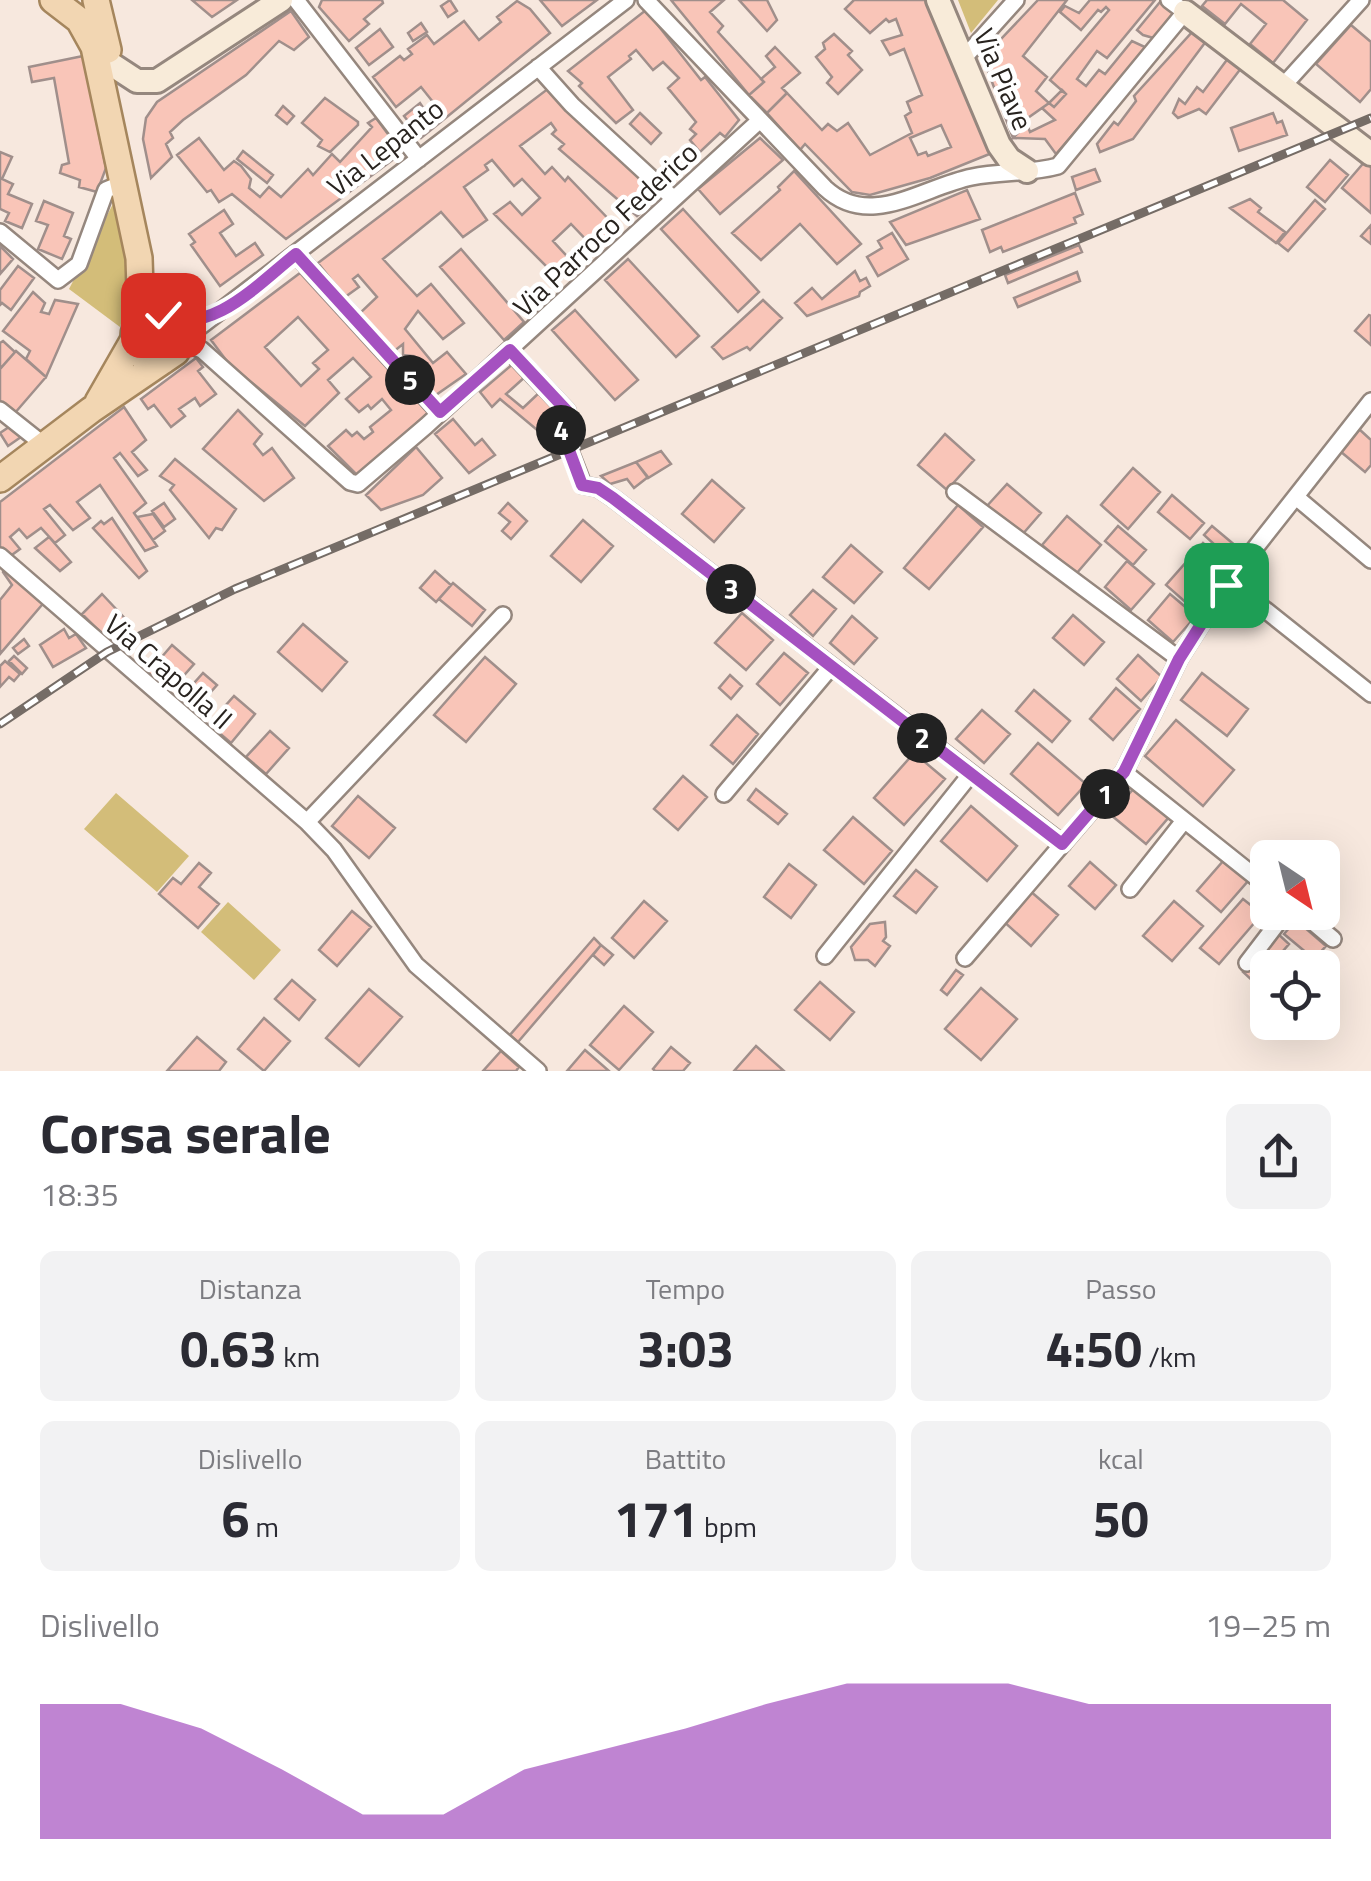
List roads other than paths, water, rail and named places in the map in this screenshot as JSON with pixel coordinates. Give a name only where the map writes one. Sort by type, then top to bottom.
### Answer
[{"type":"main road","points":[[96,0],[173,337]]},
{"type":"main road","points":[[67,2],[94,47],[123,183],[142,276],[137,331],[140,356],[155,362],[173,337]]},
{"type":"main road","points":[[94,408],[137,331],[155,314],[173,337]]},
{"type":"main road","points":[[0,478],[94,408],[173,337]]},
{"type":"street","points":[[111,64],[137,81],[157,81],[281,0]]},
{"type":"street","points":[[296,0],[418,158]]},
{"type":"street","name":"Via Lepanto","points":[[173,337],[217,315],[626,0]]},
{"type":"street","points":[[646,0],[759,122],[846,205],[880,206],[970,177],[1058,166],[1067,160],[1177,6],[1371,154]]},
{"type":"street","name":"Via Piave","points":[[938,0],[1004,153],[1027,172]]},
{"type":"street","points":[[962,59],[1016,0]]},
{"type":"street","points":[[1283,86],[1361,0]]},
{"type":"street","points":[[538,66],[572,105],[674,199]]},
{"type":"street","name":"Via Parroco Federico","points":[[173,337],[202,350],[223,372],[358,484],[759,122]]},
{"type":"street","points":[[0,232],[58,280],[79,264],[106,190],[123,183]]},
{"type":"street","points":[[296,254],[440,412]]},
{"type":"street","points":[[510,350],[567,411],[560,426],[582,485],[598,488],[1062,844]]},
{"type":"street","points":[[965,958],[1124,772],[1179,659],[1229,582],[1371,402]]},
{"type":"street","points":[[0,410],[44,445]]},
{"type":"street","points":[[955,492],[1179,659]]},
{"type":"street","points":[[1296,497],[1371,560]]},
{"type":"street","name":"Via Crapolla II","points":[[0,556],[307,822],[334,850],[416,966],[538,1071]]},
{"type":"street","points":[[1229,582],[1371,694]]},
{"type":"street","points":[[307,822],[504,615]]},
{"type":"street","points":[[724,794],[831,667]]},
{"type":"street","points":[[1124,772],[1250,872]]},
{"type":"street","points":[[825,956],[970,775]]},
{"type":"street","points":[[1130,889],[1184,822]]},
{"type":"street","points":[[1247,963],[1272,930]]},
{"type":"street","points":[[1322,930],[1334,940]]},
{"type":"railway","points":[[0,724],[107,652],[235,589],[1371,118]]}]
